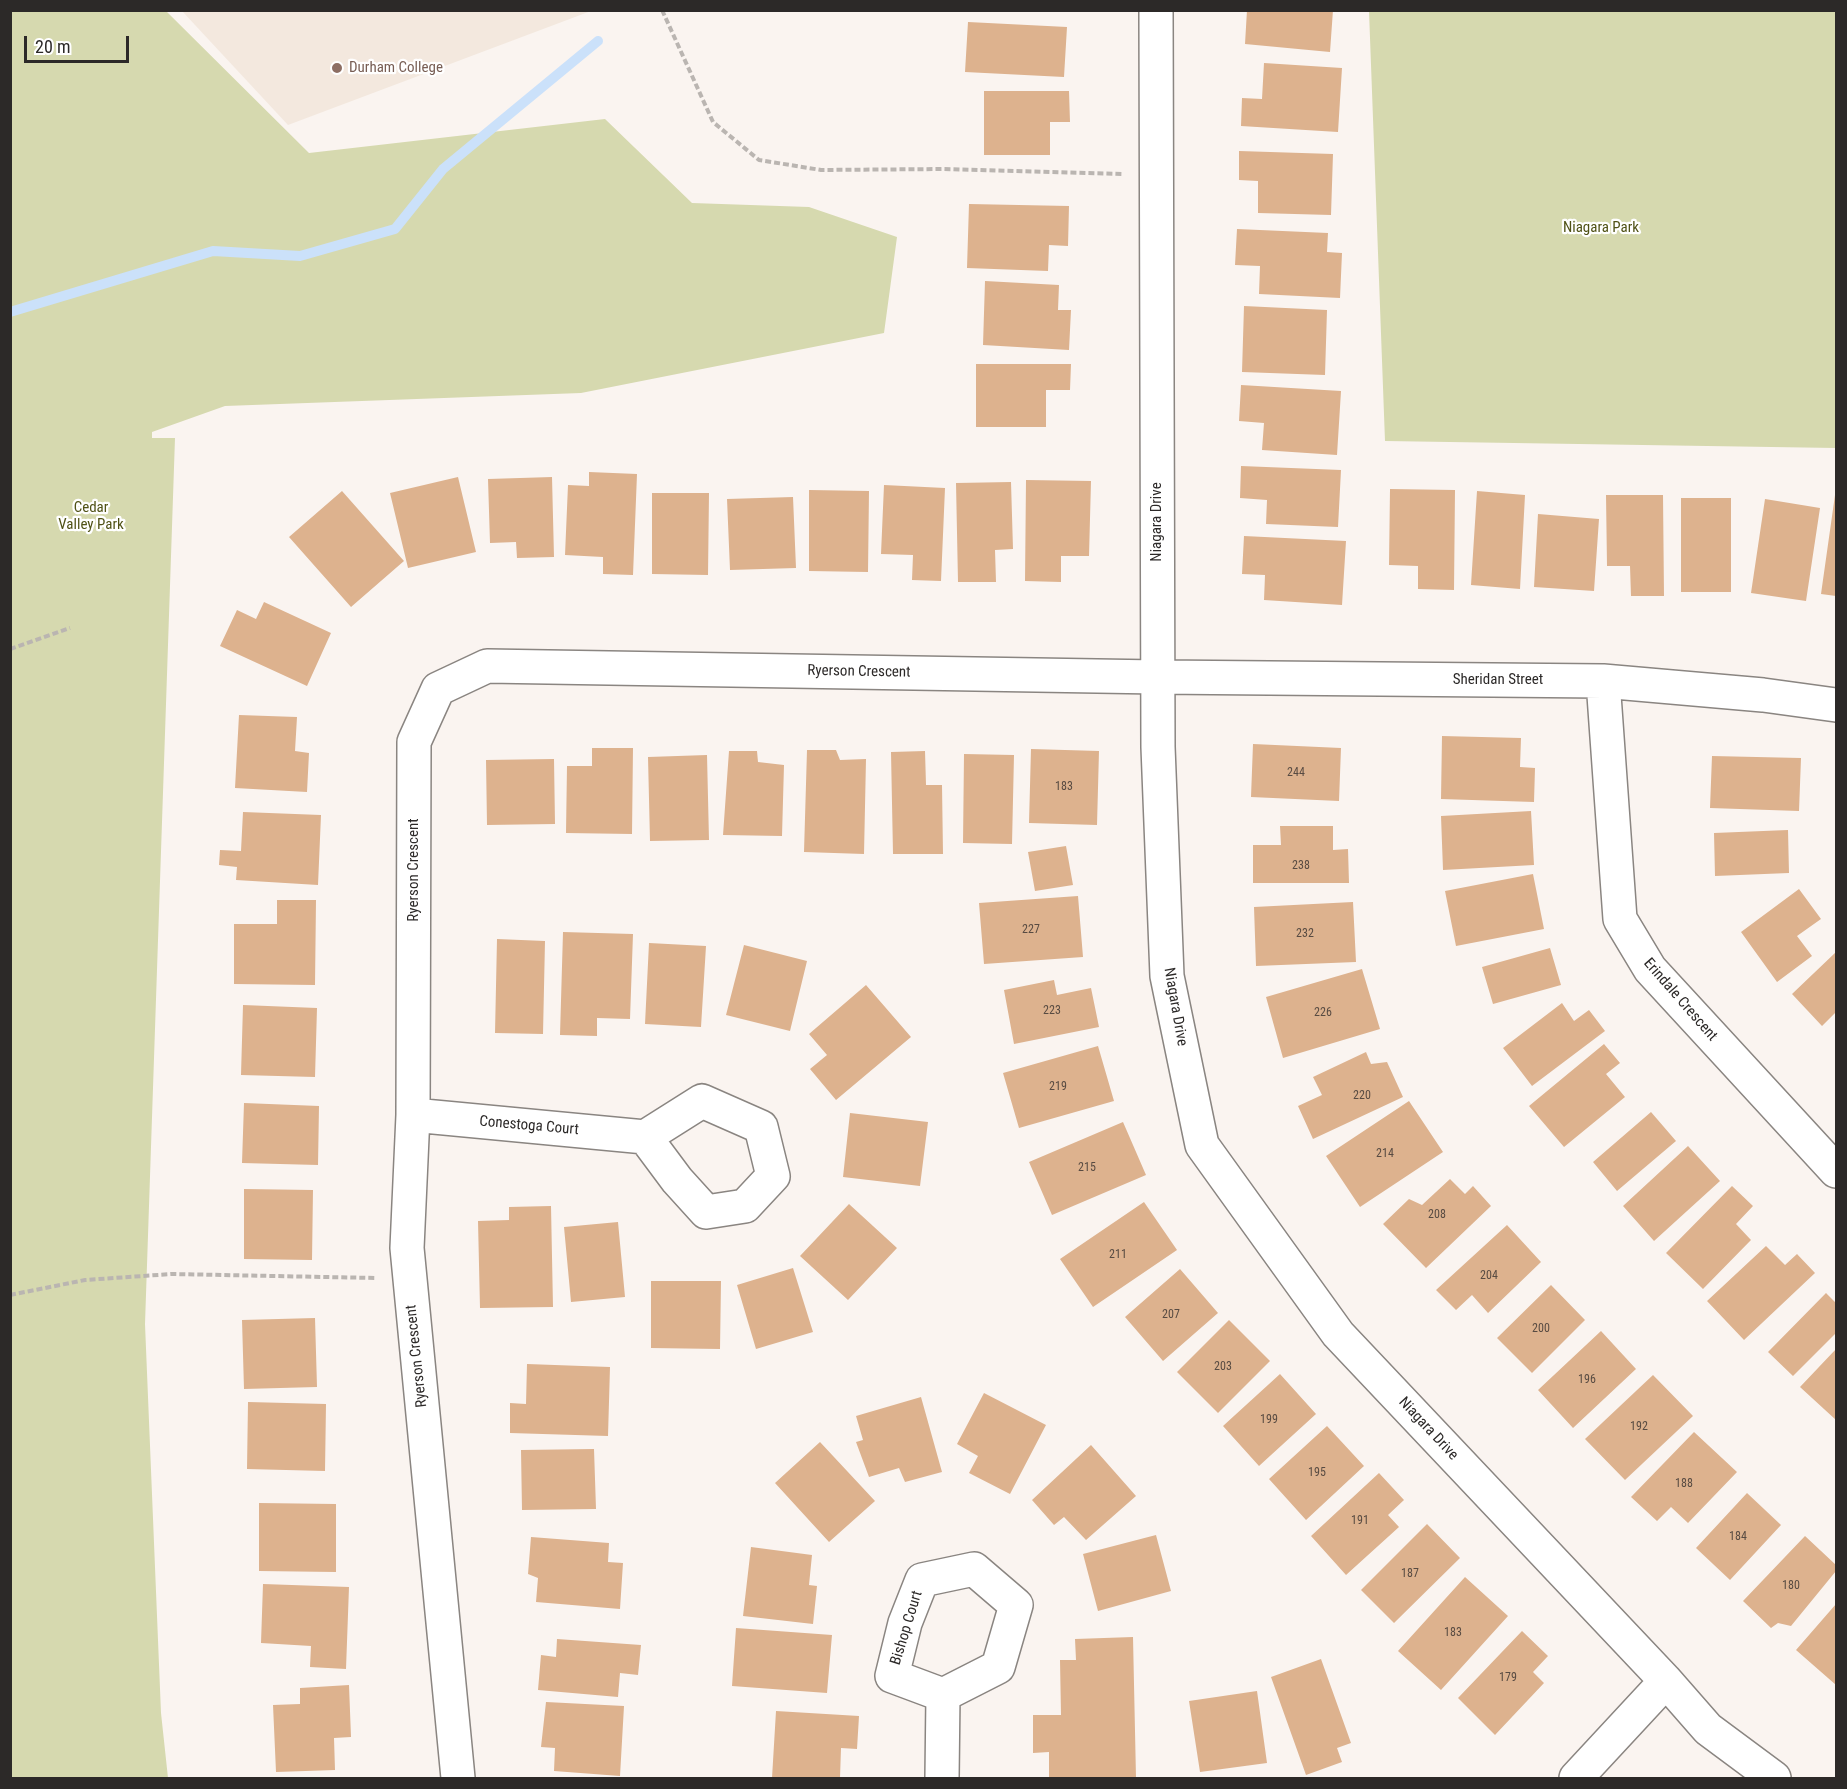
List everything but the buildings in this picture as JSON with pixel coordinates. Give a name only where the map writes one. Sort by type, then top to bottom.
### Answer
[{"type":"street","name":"Niagara Drive","points":[[1156,10],[1158,747],[1167,976],[1202,1145],[1338,1334],[1708,1729],[1774,1779]]},
{"type":"street","name":"Ryerson Crescent","points":[[458,1779],[407,1248],[413,1115],[414,742],[438,689],[487,666],[1158,677]]},
{"type":"street","name":"Sheridan Street","points":[[1158,677],[1603,681],[1763,695],[1836,705]]},
{"type":"street","name":"Erindale Crescent","points":[[1603,681],[1620,919],[1650,969],[1836,1171]]},
{"type":"street","name":"Conestoga Court","points":[[413,1115],[645,1137]]},
{"type":"street","points":[[1576,1779],[1666,1682]]},
{"type":"street","points":[[942,1779],[943,1695]]},
{"type":"path","points":[[662,10],[713,122],[759,160],[821,170],[942,170],[1156,175]]},
{"type":"path","points":[[10,649],[70,628]]},
{"type":"path","points":[[10,1295],[85,1280],[172,1274],[410,1278]]},
{"type":"shaded area","name":"Durham College","points":[[182,11],[591,11],[288,125]]},
{"type":"green space","name":"Cedar Valley Park","points":[[11,10],[166,11],[309,153],[605,119],[692,203],[809,207],[897,237],[884,333],[581,393],[225,406],[152,432],[152,438],[175,438],[145,1324],[161,1713],[168,1778],[11,1778]]},
{"type":"green space","name":"Niagara Park","points":[[1369,11],[1836,11],[1836,448],[1385,441]]},
{"type":"waterway","points":[[10,312],[213,251],[300,256],[395,229],[443,169],[598,41]]},
{"type":"place","name":"Durham College","points":[[337,68]]}]
